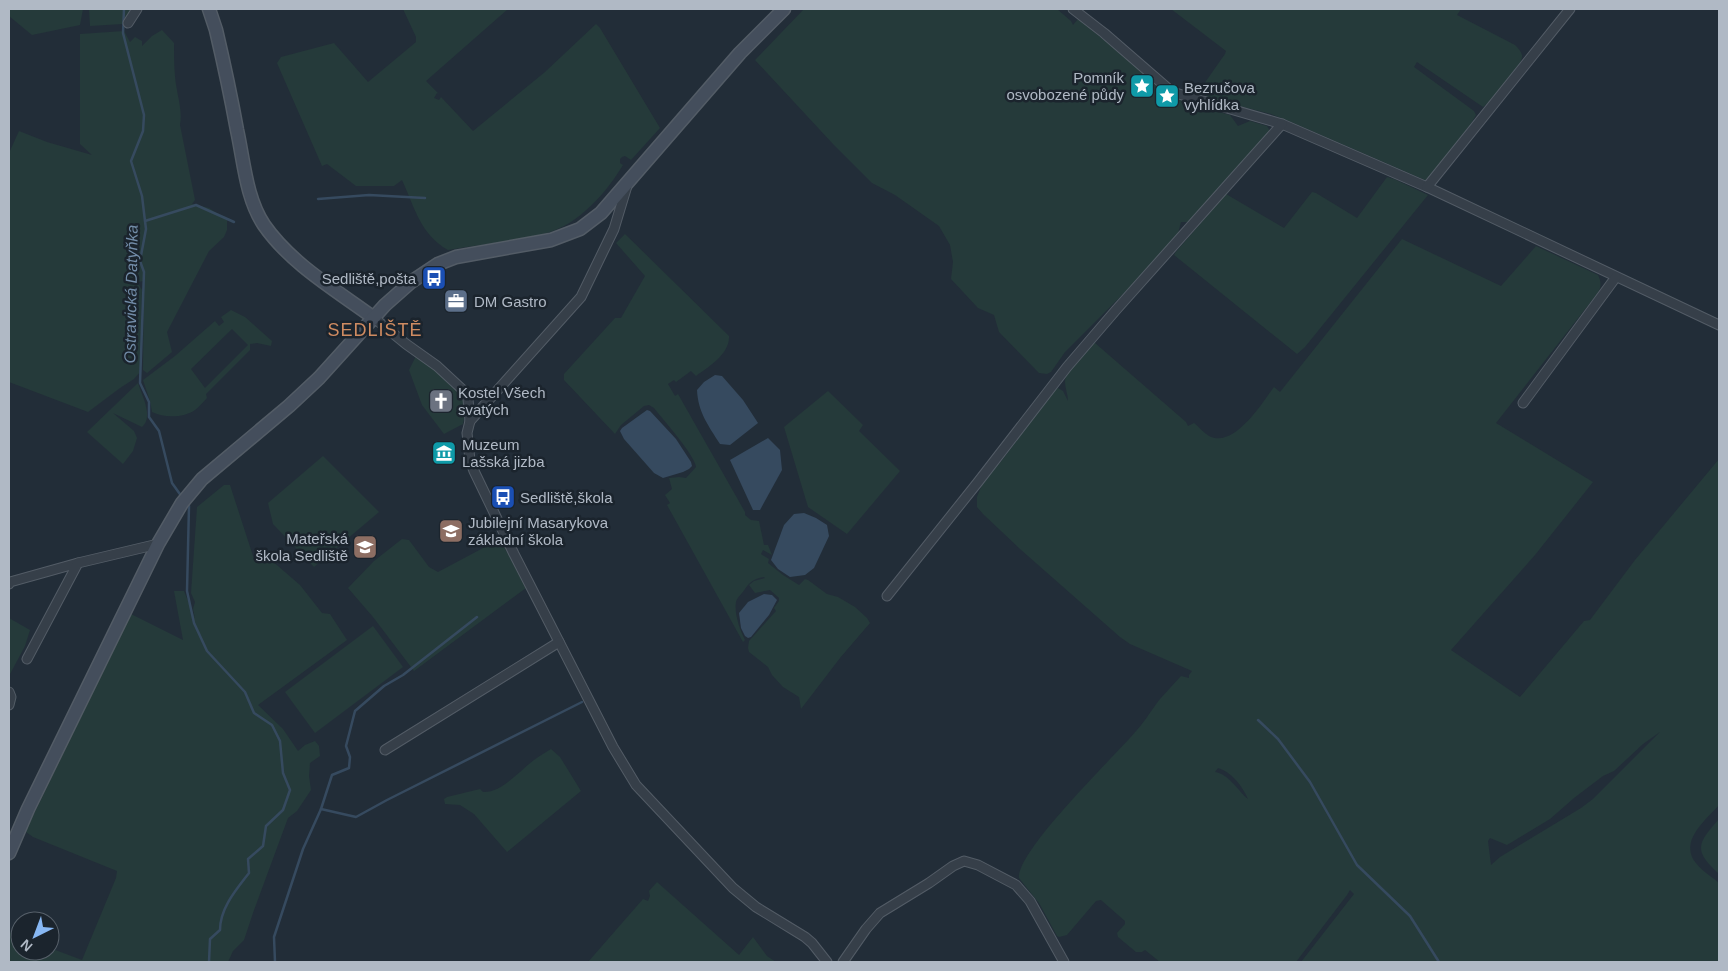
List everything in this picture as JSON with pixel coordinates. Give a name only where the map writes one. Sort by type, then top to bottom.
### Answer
[{"type":"main road","points":[[209,9],[216,30],[247,181],[255,208],[264,225],[281,246],[299,262],[374,318]]},
{"type":"main road","points":[[9,854],[28,809],[158,544],[185,499],[202,479],[314,382],[406,286],[428,270],[445,261],[467,254],[551,240],[580,229],[601,213],[740,53],[784,9]]},
{"type":"street","points":[[128,23],[137,9]]},
{"type":"street","points":[[1073,9],[1104,33],[1172,92],[1282,124],[1427,188],[1719,325]]},
{"type":"street","points":[[1427,188],[1570,9]]},
{"type":"street","points":[[887,596],[1067,367],[1282,124]]},
{"type":"street","points":[[470,421],[581,297],[614,229],[627,184]]},
{"type":"street","points":[[1523,402],[1616,277]]},
{"type":"street","points":[[374,318],[458,383],[464,391],[468,399],[470,421],[467,433],[470,460],[474,471],[620,760],[640,790],[733,888],[756,907],[805,937],[827,962]]},
{"type":"street","points":[[9,584],[10,582],[78,562],[158,544]]},
{"type":"street","points":[[27,659],[78,562]]},
{"type":"street","points":[[385,750],[559,642]]},
{"type":"street","points":[[9,692],[12,697],[9,705]]},
{"type":"street","points":[[843,962],[880,912],[964,861],[978,865],[1016,885],[1030,902],[1064,962]]},
{"type":"green space","points":[[9,9],[83,9],[80,25],[32,35],[9,16]]},
{"type":"green space","points":[[89,9],[131,9],[123,24],[90,26]]},
{"type":"green space","points":[[403,9],[508,9],[426,81],[439,94],[437,93],[434,98],[439,100],[441,97],[473,131],[545,72],[596,24],[660,128],[631,160],[625,156],[620,159],[620,163],[623,165],[609,186],[591,206],[559,229],[510,241],[448,250],[431,236],[419,220],[402,180],[394,186],[356,186],[327,164],[322,166],[277,63],[281,57],[334,43],[368,82],[416,42],[416,37]]},
{"type":"green space","points":[[804,9],[1057,9],[1073,25],[1078,19],[1177,99],[1193,103],[1189,108],[1193,105],[1230,115],[1238,126],[1250,121],[1267,126],[1270,131],[1190,222],[1181,222],[1177,237],[1129,289],[1065,352],[1051,372],[1047,374],[1039,373],[999,332],[994,315],[978,308],[951,279],[953,262],[950,245],[939,226],[895,195],[872,183],[755,60]]},
{"type":"green space","points":[[1171,9],[1461,9],[1457,15],[1515,45],[1522,55],[1513,75],[1483,107],[1417,62],[1414,67],[1474,111],[1476,115],[1468,129],[1427,181],[1271,114],[1211,99],[1199,91],[1226,51]]},
{"type":"green space","points":[[162,30],[174,43],[175,76],[181,113],[180,125],[195,200],[192,204],[209,208],[227,220],[227,230],[224,237],[209,251],[167,332],[172,352],[147,373],[143,370],[144,281],[137,282],[142,290],[140,372],[134,379],[88,412],[9,382],[9,153],[19,131],[47,142],[92,155],[80,144],[80,34],[124,31],[130,42],[135,37],[142,41],[142,46],[152,36]]},
{"type":"green space","points":[[1387,177],[1428,195],[1305,347],[1297,354],[1174,255],[1226,194],[1284,228],[1312,192],[1357,218]]},
{"type":"green space","points":[[625,234],[729,336],[726,349],[712,364],[696,376],[691,371],[676,382],[674,380],[668,384],[675,396],[678,394],[745,515],[751,520],[759,521],[764,545],[768,545],[772,555],[763,550],[761,554],[769,559],[768,563],[783,575],[799,585],[805,579],[808,580],[827,594],[838,597],[855,607],[870,623],[801,709],[799,697],[783,687],[772,675],[768,667],[749,652],[748,648],[749,641],[776,611],[774,608],[779,598],[770,590],[755,593],[749,585],[764,577],[753,580],[747,586],[736,602],[738,622],[745,640],[743,642],[667,505],[670,503],[665,495],[672,489],[669,478],[686,478],[696,467],[685,446],[654,408],[649,405],[644,406],[621,425],[615,434],[564,380],[564,374],[615,318],[621,318],[645,276],[616,243]]},
{"type":"green space","points":[[1402,239],[1501,286],[1536,246],[1598,275],[1600,285],[1597,294],[1496,423],[1593,482],[1535,555],[1451,650],[1520,697],[1584,621],[1590,620],[1635,560],[1719,459],[1719,805],[1697,829],[1693,836],[1690,851],[1698,866],[1719,883],[1719,962],[1301,962],[1354,894],[1350,890],[1296,962],[1160,962],[1145,950],[1136,952],[1118,937],[1117,933],[1125,924],[1125,921],[1101,900],[1096,901],[1067,935],[1057,936],[1039,903],[1019,878],[1023,865],[1050,825],[1069,803],[1137,730],[1160,699],[1181,676],[1189,678],[1192,671],[1130,644],[1120,637],[1020,549],[977,507],[977,497],[983,482],[1003,459],[1055,389],[1058,388],[1063,391],[1068,401],[1065,382],[1068,372],[1093,343],[1186,422],[1188,426],[1194,423],[1209,436],[1218,438],[1228,436],[1255,413],[1274,387],[1280,392]],"holes":[[[1660,732],[1593,799],[1500,857],[1491,865],[1488,841],[1490,838],[1507,845],[1550,819],[1603,776],[1614,771],[1643,744]],[[1218,768],[1236,780],[1248,799],[1229,779],[1215,772]]]},
{"type":"green space","points":[[231,310],[245,317],[272,341],[271,346],[257,343],[250,344],[250,350],[206,394],[207,398],[190,413],[174,416],[152,412],[143,380],[175,356],[215,321],[219,326],[224,322],[221,317]],"holes":[[[232,329],[248,345],[205,388],[191,369]]]},
{"type":"green space","points":[[416,356],[448,381],[463,399],[465,410],[463,424],[444,434],[422,405],[409,370]]},
{"type":"green space","points":[[138,383],[147,412],[147,418],[142,427],[113,413],[134,431],[137,438],[133,451],[123,464],[87,432]]},
{"type":"green space","points":[[828,391],[863,425],[859,431],[900,471],[847,534],[808,507],[784,427]]},
{"type":"green space","points":[[323,456],[379,512],[314,567],[273,524],[268,503]]},
{"type":"green space","points":[[224,485],[230,485],[254,559],[271,560],[300,585],[322,613],[330,614],[347,640],[258,705],[283,729],[298,751],[305,745],[315,741],[319,746],[320,756],[310,763],[311,790],[297,811],[288,818],[244,940],[233,951],[228,962],[9,962],[9,932],[10,961],[60,961],[60,952],[82,960],[116,878],[117,871],[33,837],[26,832],[131,614],[183,640],[174,591],[184,591],[195,618],[193,609],[195,602],[191,593],[197,507]]},
{"type":"green space","points":[[402,539],[409,540],[429,567],[438,572],[500,539],[526,588],[414,671],[373,617],[348,588],[374,561]]},
{"type":"green space","points":[[9,618],[30,630],[25,646],[9,676]]},
{"type":"green space","points":[[373,626],[403,667],[315,733],[285,692]]},
{"type":"green space","points":[[551,749],[560,757],[581,791],[507,852],[474,814],[460,805],[445,804],[444,799],[447,797],[480,789],[483,792],[497,789]]},
{"type":"green space","points":[[1719,819],[1719,874],[1705,859],[1701,847],[1702,841]]},
{"type":"green space","points":[[657,882],[739,955],[753,937],[767,956],[776,962],[588,962],[643,899],[648,901],[649,891]]},
{"type":"water","points":[[715,375],[722,376],[743,400],[758,423],[730,445],[720,444],[704,418],[699,405],[697,390],[704,382]]},
{"type":"water","points":[[647,410],[676,439],[691,462],[692,466],[689,469],[663,478],[654,473],[624,439],[620,431],[622,428]]},
{"type":"water","points":[[768,438],[780,450],[782,470],[760,510],[753,510],[730,460]]},
{"type":"water","points":[[804,513],[827,525],[829,536],[814,568],[805,575],[790,577],[778,569],[771,560],[784,525],[794,514]]},
{"type":"water","points":[[764,594],[772,595],[777,600],[769,615],[751,637],[748,638],[741,628],[739,613],[748,602]]},
{"type":"waterway","name":"Ostravická Datyňka","points":[[124,9],[123,33],[144,115],[143,131],[131,161],[142,196],[146,229],[140,261],[144,272],[140,383],[149,402],[149,417],[159,431],[172,483],[182,497]]},
{"type":"waterway","points":[[318,199],[369,195],[425,198]]},
{"type":"waterway","points":[[145,221],[196,205],[234,222]]},
{"type":"waterway","name":"Ostravická Datyňka","points":[[187,503],[189,506],[187,591],[194,623],[207,651],[245,692],[254,713],[272,725],[280,741],[283,773],[290,790],[283,810],[266,826],[263,846],[248,859],[249,873],[226,907],[220,930],[210,939],[209,962]]},
{"type":"waterway","points":[[321,809],[332,775],[349,768],[350,757],[346,746],[355,711],[384,686],[403,675],[477,617]]},
{"type":"waterway","points":[[275,962],[274,937],[303,849],[321,809],[356,817],[582,702]]},
{"type":"waterway","points":[[1258,720],[1278,739],[1310,782],[1357,865],[1410,916],[1439,962]]},
{"type":"place","name":"Pomník osvobozené půdy","points":[[1142,86]]},
{"type":"place","name":"Bezručova vyhlídka","points":[[1167,96]]},
{"type":"place","name":"Sedliště,pošta","points":[[434,278]]},
{"type":"place","name":"DM Gastro","points":[[456,301]]},
{"type":"place","name":"Kostel Všech svatých","points":[[441,401]]},
{"type":"place","name":"Muzeum Lašská jizba","points":[[444,453]]},
{"type":"place","name":"Sedliště,škola","points":[[503,497]]},
{"type":"place","name":"Jubilejní Masarykova základní škola","points":[[451,531]]},
{"type":"place","name":"Mateřská škola Sedliště","points":[[365,547]]},
{"type":"district","name":"SEDLIŠTĚ","points":[[375,330]]}]
